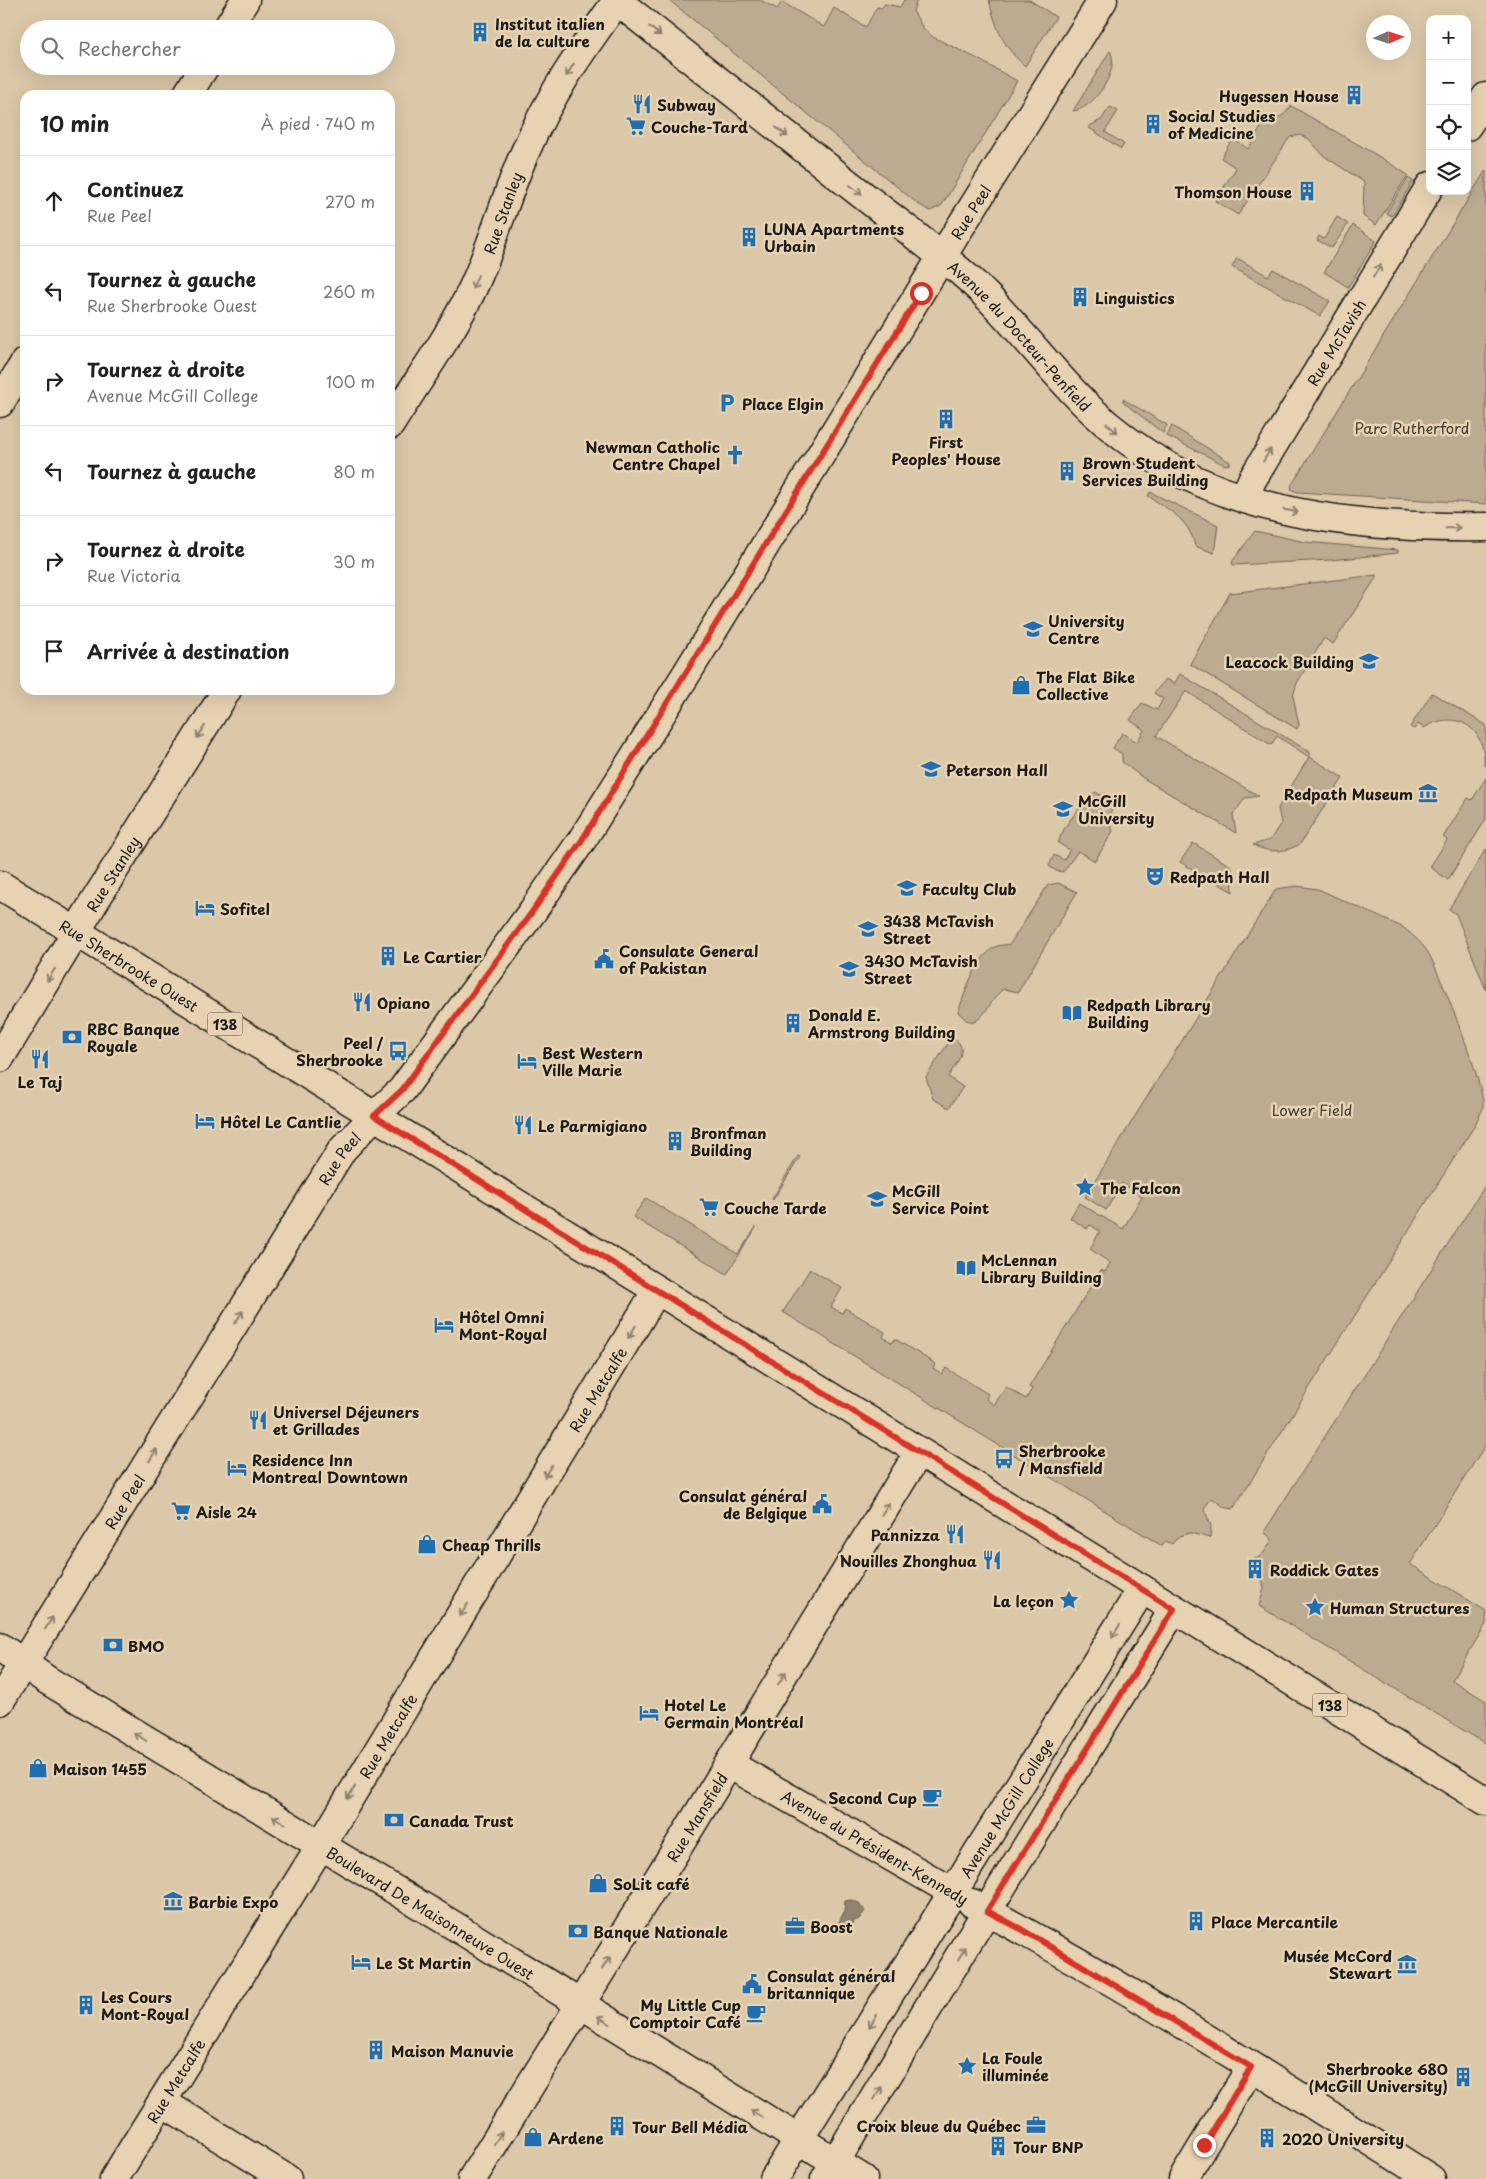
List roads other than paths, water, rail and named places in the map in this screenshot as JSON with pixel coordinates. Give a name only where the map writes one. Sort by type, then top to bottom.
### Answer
[{"type":"street","points":[[233,20],[245,0]]},
{"type":"street","name":"Avenue du Docteur-Penfield","points":[[616,0],[968,278],[1087,406],[1111,428],[1144,452],[1179,473],[1209,487],[1264,505],[1342,522],[1433,528],[1486,527]]},
{"type":"street","name":"Rue Stanley","points":[[395,417],[470,294],[513,181],[541,118],[576,59],[616,0]]},
{"type":"street","name":"Rue Peel","points":[[0,1702],[342,1150],[402,1090],[582,840],[1103,0]]},
{"type":"street","points":[[190,90],[199,75]]},
{"type":"street","points":[[1471,120],[1486,97]]},
{"type":"street","name":"Rue McTavish","points":[[1244,498],[1252,480],[1426,193]]},
{"type":"street","points":[[0,402],[20,370]]},
{"type":"street","name":"Rue Stanley","points":[[0,1058],[224,695]]},
{"type":"street","name":"Rue Sherbrooke Ouest","points":[[0,884],[76,933],[1486,1802]]},
{"type":"street","name":"Rue Metcalfe","points":[[114,2179],[322,1844],[657,1290]]},
{"type":"street","name":"Rue Mansfield","points":[[472,2179],[581,2005],[919,1452]]},
{"type":"street","name":"Avenue McGill College","points":[[774,2179],[1142,1589]]},
{"type":"street","points":[[830,2171],[987,1911],[1174,1609]]},
{"type":"street","name":"Boulevard De Maisonneuve Ouest","points":[[0,1647],[23,1664],[172,1757],[322,1844],[799,2139],[830,2171],[862,2179]]},
{"type":"street","name":"Avenue du Président-Kennedy","points":[[729,1764],[1021,1929],[1251,2067],[1431,2179]]},
{"type":"street","points":[[1183,2179],[1251,2067]]},
{"type":"street","points":[[162,2102],[287,2179]]},
{"type":"place","name":"Institut italien de la culture","points":[[480,32]]},
{"type":"place","name":"Hugessen House","points":[[1354,95]]},
{"type":"place","name":"Subway","points":[[642,104]]},
{"type":"place","name":"Social Studies of Medicine","points":[[1153,124]]},
{"type":"place","name":"Couche-Tard","points":[[636,126]]},
{"type":"place","name":"Thomson House","points":[[1307,191]]},
{"type":"place","name":"LUNA Apartments Urbain","points":[[749,237]]},
{"type":"place","name":"Linguistics","points":[[1080,297]]},
{"type":"place","name":"Place Elgin","points":[[727,403]]},
{"type":"place","name":"First Peoples' House","points":[[946,419]]},
{"type":"place","name":"Newman Catholic Centre Chapel","points":[[735,455]]},
{"type":"place","name":"Brown Student Services Building","points":[[1067,471]]},
{"type":"place","name":"University Centre","points":[[1033,629]]},
{"type":"place","name":"Leacock Building","points":[[1369,661]]},
{"type":"place","name":"The Flat Bike Collective","points":[[1021,685]]},
{"type":"place","name":"Peterson Hall","points":[[931,769]]},
{"type":"place","name":"Redpath Museum","points":[[1428,793]]},
{"type":"place","name":"McGill University","points":[[1063,809]]},
{"type":"place","name":"Redpath Hall","points":[[1155,876]]},
{"type":"place","name":"Faculty Club","points":[[907,888]]},
{"type":"place","name":"Sofitel","points":[[205,908]]},
{"type":"place","name":"3438 McTavish Street","points":[[868,929]]},
{"type":"place","name":"Le Cartier","points":[[388,956]]},
{"type":"place","name":"Consulate General of Pakistan","points":[[604,959]]},
{"type":"place","name":"3430 McTavish Street","points":[[849,969]]},
{"type":"place","name":"Opiano","points":[[362,1002]]},
{"type":"place","name":"Redpath Library Building","points":[[1072,1013]]},
{"type":"place","name":"Donald E. Armstrong Building","points":[[793,1023]]},
{"type":"place","name":"RBC Banque Royale","points":[[72,1037]]},
{"type":"place","name":"Peel / Sherbrooke","points":[[398,1051]]},
{"type":"place","name":"Le Taj","points":[[40,1059]]},
{"type":"place","name":"Best Western Ville Marie","points":[[527,1061]]},
{"type":"place","name":"Hôtel Le Cantlie","points":[[205,1121]]},
{"type":"place","name":"Le Parmigiano","points":[[523,1125]]},
{"type":"place","name":"Bronfman Building","points":[[675,1141]]},
{"type":"place","name":"The Falcon","points":[[1085,1187]]},
{"type":"place","name":"McGill Service Point","points":[[877,1199]]},
{"type":"place","name":"Couche Tarde","points":[[709,1207]]},
{"type":"place","name":"McLennan Library Building","points":[[966,1268]]},
{"type":"place","name":"Hôtel Omni Mont-Royal","points":[[444,1325]]},
{"type":"place","name":"Universel Déjeuners et Grillades","points":[[258,1420]]},
{"type":"place","name":"Sherbrooke / Mansfield","points":[[1004,1459]]},
{"type":"place","name":"Residence Inn Montreal Downtown","points":[[237,1468]]},
{"type":"place","name":"Consulat général de Belgique","points":[[822,1504]]},
{"type":"place","name":"Aisle 24","points":[[181,1511]]},
{"type":"place","name":"Pannizza","points":[[955,1534]]},
{"type":"place","name":"Cheap Thrills","points":[[427,1544]]},
{"type":"place","name":"Nouilles Zhonghua","points":[[992,1560]]},
{"type":"place","name":"Roddick Gates","points":[[1255,1569]]},
{"type":"place","name":"La leçon","points":[[1069,1600]]},
{"type":"place","name":"Human Structures","points":[[1315,1607]]},
{"type":"place","name":"BMO","points":[[113,1645]]},
{"type":"place","name":"Hotel Le Germain Montréal","points":[[649,1713]]},
{"type":"place","name":"Maison 1455","points":[[38,1768]]},
{"type":"place","name":"Second Cup","points":[[932,1797]]},
{"type":"place","name":"Canada Trust","points":[[394,1820]]},
{"type":"place","name":"SoLit café","points":[[598,1883]]},
{"type":"place","name":"Barbie Expo","points":[[173,1901]]},
{"type":"place","name":"Place Mercantile","points":[[1196,1921]]},
{"type":"place","name":"Boost","points":[[795,1926]]},
{"type":"place","name":"Banque Nationale","points":[[578,1931]]},
{"type":"place","name":"Le St Martin","points":[[361,1962]]},
{"type":"place","name":"Musée McCord Stewart","points":[[1407,1964]]},
{"type":"place","name":"Consulat général britannique","points":[[752,1984]]},
{"type":"place","name":"Les Cours Mont-Royal","points":[[86,2005]]},
{"type":"place","name":"My Little Cup Comptoir Café","points":[[756,2013]]},
{"type":"place","name":"Maison Manuvie","points":[[376,2050]]},
{"type":"place","name":"La Foule illuminée","points":[[967,2066]]},
{"type":"place","name":"Sherbrooke 680 (McGill University)","points":[[1463,2077]]},
{"type":"place","name":"Croix bleue du Québec","points":[[1036,2125]]},
{"type":"place","name":"Tour Bell Média","points":[[617,2126]]},
{"type":"place","name":"Ardene","points":[[533,2137]]},
{"type":"place","name":"2020 University","points":[[1267,2138]]},
{"type":"place","name":"Tour BNP","points":[[998,2146]]},
{"type":"park label","name":"Parc Rutherford","points":[[1412,427]]},
{"type":"park label","name":"Lower Field","points":[[1312,1109]]}]
